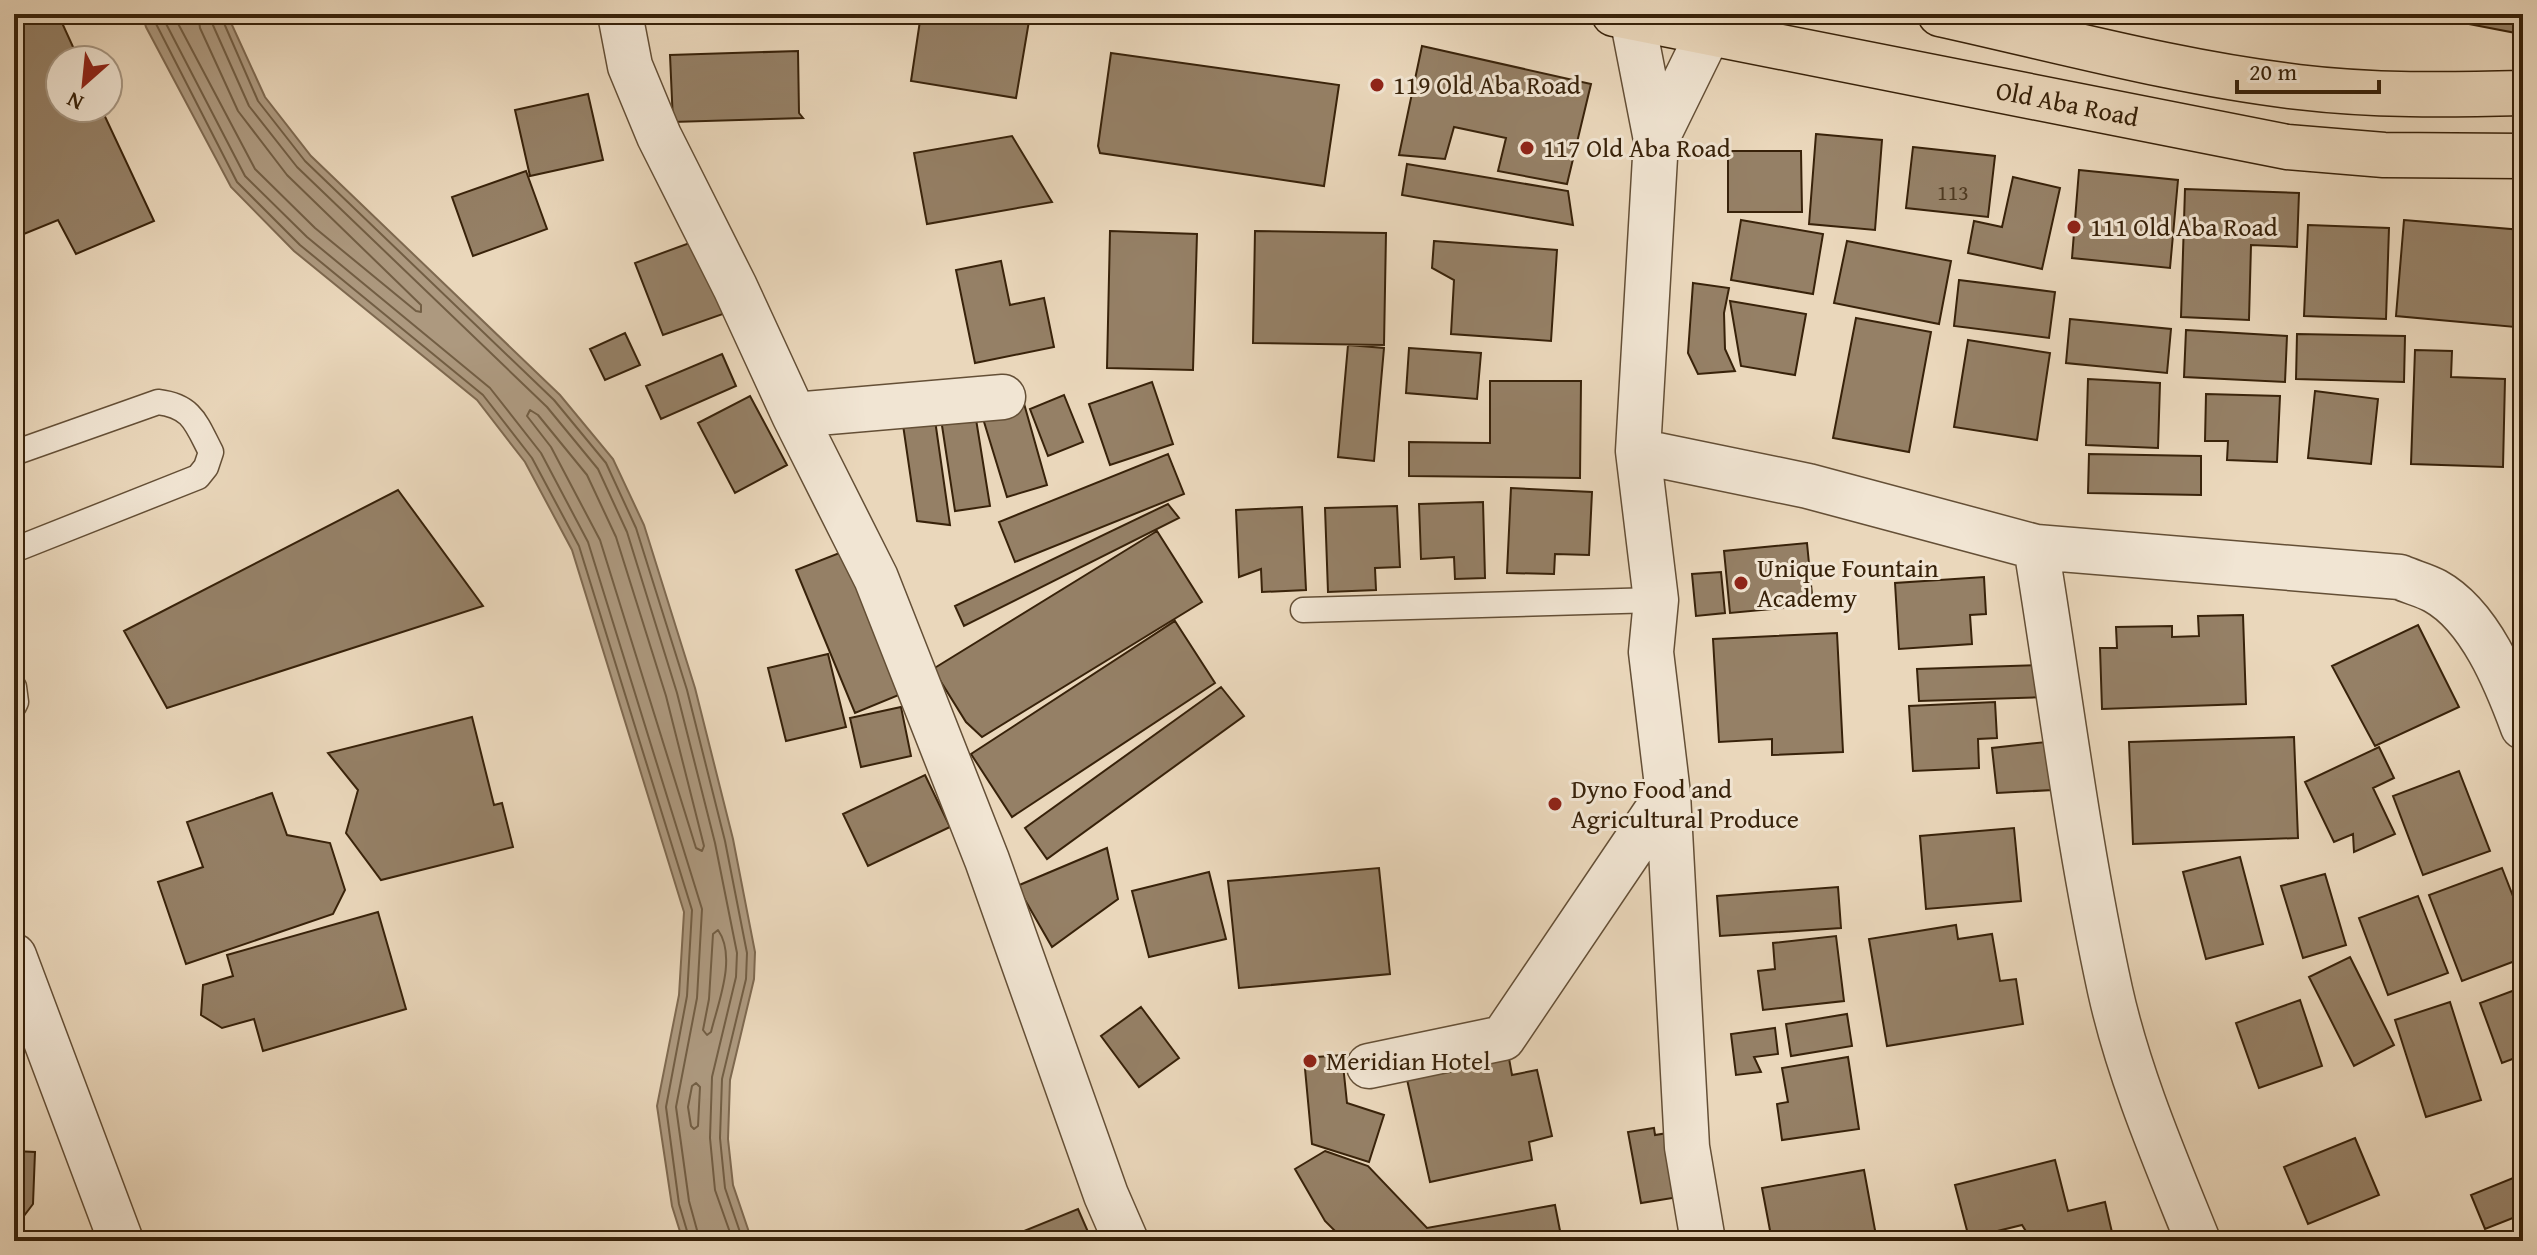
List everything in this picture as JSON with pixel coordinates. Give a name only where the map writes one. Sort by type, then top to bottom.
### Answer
[{"type":"main road","points":[[1940,14],[2198,70],[2296,87],[2395,96],[2523,93]]},
{"type":"main road","name":"Old Aba Road","points":[[1626,15],[1710,24],[2287,147],[2384,155],[2523,156]]},
{"type":"street","points":[[620,14],[630,66],[659,136],[876,578],[987,860],[1106,1195],[1126,1241]]},
{"type":"street","points":[[1626,15],[1656,140],[1638,451],[1656,600],[1651,652],[1668,794],[1687,1147],[1703,1241]]},
{"type":"street","points":[[1656,140],[1710,24]]},
{"type":"street","points":[[794,415],[1003,397]]},
{"type":"street","points":[[1638,451],[1808,486],[2036,547],[2400,577],[2437,592],[2473,625],[2509,689],[2523,727]]},
{"type":"street","points":[[2036,547],[2110,992],[2149,1120],[2198,1241]]},
{"type":"street","points":[[1369,1066],[1503,1038],[1668,794]]},
{"type":"street","points":[[14,956],[121,1241]]},
{"type":"lane","points":[[14,453],[158,402],[176,404],[192,415],[211,452],[206,467],[198,477],[14,550]]},
{"type":"lane","points":[[1303,610],[1656,600]]},
{"type":"lane","points":[[14,687],[14,706]]},
{"type":"water","points":[[142,14],[227,14],[265,97],[311,156],[560,395],[613,459],[644,525],[695,688],[733,839],[755,952],[754,979],[730,1080],[728,1139],[733,1185],[752,1241],[683,1241],[672,1206],[657,1106],[679,995],[684,912],[572,550],[525,462],[477,400],[294,251],[231,187]]},
{"type":"building","points":[[33,14],[58,14],[72,44],[44,44],[44,124],[109,124],[154,221],[76,254],[58,220],[14,238],[14,22]]},
{"type":"building","points":[[414,14],[450,14],[416,21]]},
{"type":"building","points":[[660,14],[747,14],[746,21]]},
{"type":"building","points":[[921,14],[987,14],[1029,21],[1016,98],[911,81]]},
{"type":"building","points":[[2328,14],[2377,14],[2375,22]]},
{"type":"building","points":[[2417,14],[2523,14],[2523,24],[2521,34]]},
{"type":"building","points":[[1422,46],[1591,84],[1567,184],[1498,171],[1506,138],[1454,127],[1445,159],[1399,155]]},
{"type":"building","points":[[798,51],[799,113],[803,118],[673,122],[670,55]]},
{"type":"building","points":[[1111,53],[1339,85],[1324,186],[1100,153],[1098,146]]},
{"type":"building","points":[[588,94],[603,160],[530,176],[515,110]]},
{"type":"building","points":[[1816,134],[1882,140],[1875,230],[1809,224]]},
{"type":"building","points":[[1012,136],[1052,202],[927,224],[914,153]]},
{"type":"building","points":[[1913,147],[1995,156],[1988,217],[1906,208]]},
{"type":"building","points":[[1728,151],[1801,151],[1802,212],[1728,212]]},
{"type":"building","points":[[1407,164],[1568,191],[1573,225],[1402,195]]},
{"type":"building","points":[[2079,170],[2178,180],[2170,268],[2072,258]]},
{"type":"building","points":[[526,171],[547,229],[473,256],[452,197]]},
{"type":"building","points":[[2013,177],[2060,188],[2042,269],[1968,253],[1974,221],[2002,227]]},
{"type":"building","points":[[2185,189],[2299,193],[2297,247],[2251,245],[2249,320],[2181,317]]},
{"type":"building","points":[[1741,220],[1823,234],[1813,294],[1731,280]]},
{"type":"building","points":[[2404,220],[2522,230],[2515,327],[2396,316]]},
{"type":"building","points":[[2308,225],[2389,228],[2386,319],[2304,316]]},
{"type":"building","points":[[1110,231],[1197,234],[1193,370],[1107,368]]},
{"type":"building","points":[[1255,231],[1386,233],[1384,345],[1253,343]]},
{"type":"building","points":[[695,241],[723,314],[663,335],[635,263]]},
{"type":"building","points":[[1434,241],[1557,250],[1551,341],[1451,334],[1454,280],[1432,268]]},
{"type":"building","points":[[1847,241],[1951,261],[1939,324],[1834,303]]},
{"type":"building","points":[[1001,261],[1010,305],[1044,298],[1054,347],[975,363],[956,270]]},
{"type":"building","points":[[1959,280],[2055,292],[2049,338],[1954,326]]},
{"type":"building","points":[[1693,283],[1729,288],[1724,313],[1725,349],[1735,371],[1698,374],[1688,353]]},
{"type":"building","points":[[1730,301],[1806,314],[1795,375],[1741,366]]},
{"type":"building","points":[[1856,318],[1931,332],[1909,452],[1833,438]]},
{"type":"building","points":[[2070,319],[2171,329],[2167,373],[2066,363]]},
{"type":"building","points":[[2186,330],[2287,336],[2285,382],[2184,377]]},
{"type":"building","points":[[625,333],[640,365],[605,380],[590,349]]},
{"type":"building","points":[[2297,334],[2405,336],[2404,382],[2296,379]]},
{"type":"building","points":[[1968,340],[2050,353],[2037,440],[1954,427]]},
{"type":"building","points":[[1348,345],[1384,348],[1374,461],[1338,457]]},
{"type":"building","points":[[1409,348],[1481,353],[1477,399],[1406,393]]},
{"type":"building","points":[[2415,350],[2452,351],[2451,377],[2505,379],[2503,467],[2411,464]]},
{"type":"building","points":[[722,354],[736,386],[661,419],[646,386]]},
{"type":"building","points":[[2088,379],[2160,383],[2158,448],[2086,445]]},
{"type":"building","points":[[1490,381],[1581,381],[1580,478],[1409,476],[1409,442],[1490,443]]},
{"type":"building","points":[[1152,382],[1173,444],[1110,465],[1089,404]]},
{"type":"building","points":[[2315,391],[2378,399],[2371,464],[2308,458]]},
{"type":"building","points":[[2206,394],[2280,396],[2277,462],[2227,460],[2228,441],[2205,441]]},
{"type":"building","points":[[1064,395],[1083,442],[1048,456],[1030,409]]},
{"type":"building","points":[[750,396],[787,465],[735,493],[698,423]]},
{"type":"building","points":[[1023,400],[1047,485],[1007,497],[981,412]]},
{"type":"building","points":[[934,413],[950,525],[917,521],[902,418]]},
{"type":"building","points":[[975,413],[990,506],[955,511],[941,419]]},
{"type":"building","points":[[1168,454],[1184,494],[1015,562],[999,522]]},
{"type":"building","points":[[2089,454],[2201,456],[2201,495],[2088,493]]},
{"type":"building","points":[[1511,488],[1592,492],[1589,555],[1555,554],[1554,574],[1507,573]]},
{"type":"building","points":[[398,490],[483,606],[167,708],[124,631]]},
{"type":"building","points":[[1483,502],[1485,578],[1455,579],[1454,557],[1421,559],[1419,504]]},
{"type":"building","points":[[1168,504],[1179,518],[964,626],[955,606]]},
{"type":"building","points":[[1397,506],[1400,567],[1375,568],[1376,590],[1328,592],[1325,508]]},
{"type":"building","points":[[1302,507],[1306,590],[1262,592],[1261,569],[1239,577],[1236,510]]},
{"type":"building","points":[[1157,531],[1202,602],[982,737],[966,722],[933,669]]},
{"type":"building","points":[[1807,543],[1813,605],[1730,613],[1724,551]]},
{"type":"building","points":[[847,550],[906,692],[855,713],[796,570]]},
{"type":"building","points":[[1721,572],[1725,613],[1696,616],[1692,574]]},
{"type":"building","points":[[1984,577],[1986,614],[1970,615],[1972,644],[1899,649],[1895,583]]},
{"type":"building","points":[[2243,615],[2246,704],[2102,709],[2100,648],[2117,648],[2116,627],[2172,626],[2172,637],[2199,636],[2198,616]]},
{"type":"building","points":[[1175,621],[1215,683],[1012,817],[971,754]]},
{"type":"building","points":[[2418,625],[2459,707],[2375,746],[2332,666]]},
{"type":"building","points":[[1837,633],[1843,752],[1772,755],[1772,739],[1719,742],[1713,639]]},
{"type":"building","points":[[828,654],[846,727],[786,741],[768,668]]},
{"type":"building","points":[[2046,665],[2046,697],[1919,701],[1917,669]]},
{"type":"building","points":[[1221,687],[1244,716],[1047,859],[1025,828]]},
{"type":"building","points":[[1995,702],[1997,738],[1978,739],[1979,768],[1913,771],[1909,706]]},
{"type":"building","points":[[901,707],[911,756],[861,767],[850,718]]},
{"type":"building","points":[[472,717],[494,805],[502,803],[513,847],[381,880],[346,833],[358,790],[328,753]]},
{"type":"building","points":[[2294,737],[2298,838],[2133,844],[2129,742]]},
{"type":"building","points":[[2046,742],[2053,790],[1997,793],[1992,748]]},
{"type":"building","points":[[2379,747],[2394,778],[2373,788],[2395,834],[2354,852],[2353,834],[2334,842],[2305,782]]},
{"type":"building","points":[[2459,771],[2490,851],[2423,875],[2393,796]]},
{"type":"building","points":[[925,775],[950,827],[868,866],[843,814]]},
{"type":"building","points":[[272,793],[287,835],[330,843],[345,890],[333,914],[186,964],[158,882],[203,867],[187,822]]},
{"type":"building","points":[[2014,828],[2021,901],[1926,909],[1920,836]]},
{"type":"building","points":[[1107,848],[1118,899],[1052,947],[1017,886]]},
{"type":"building","points":[[2240,857],[2263,944],[2206,959],[2183,872]]},
{"type":"building","points":[[1379,868],[1390,974],[1239,988],[1228,881]]},
{"type":"building","points":[[2502,868],[2523,922],[2523,958],[2462,981],[2429,895]]},
{"type":"building","points":[[1209,872],[1226,939],[1149,957],[1132,891]]},
{"type":"building","points":[[2325,874],[2346,945],[2303,958],[2281,886]]},
{"type":"building","points":[[1838,887],[1841,928],[1720,936],[1717,896]]},
{"type":"building","points":[[2418,896],[2448,973],[2388,995],[2359,918]]},
{"type":"building","points":[[378,912],[406,1009],[263,1051],[254,1019],[222,1028],[201,1015],[203,985],[233,976],[227,955]]},
{"type":"building","points":[[1956,925],[1958,939],[1992,934],[2000,981],[2016,979],[2023,1024],[1887,1046],[1869,939]]},
{"type":"building","points":[[1836,936],[1844,1001],[1763,1010],[1758,971],[1775,969],[1773,943]]},
{"type":"building","points":[[2350,957],[2394,1045],[2354,1066],[2309,977]]},
{"type":"building","points":[[2523,987],[2523,1055],[2502,1063],[2480,1003]]},
{"type":"building","points":[[2300,1000],[2322,1066],[2259,1088],[2236,1023]]},
{"type":"building","points":[[2450,1002],[2481,1100],[2426,1117],[2395,1020]]},
{"type":"building","points":[[1141,1007],[1179,1058],[1139,1087],[1101,1036]]},
{"type":"building","points":[[1847,1014],[1852,1046],[1791,1056],[1786,1024]]},
{"type":"building","points":[[1775,1028],[1778,1054],[1754,1057],[1761,1072],[1736,1075],[1731,1034]]},
{"type":"building","points":[[1508,1053],[1512,1075],[1537,1070],[1552,1136],[1529,1142],[1532,1160],[1430,1182],[1406,1075]]},
{"type":"building","points":[[1342,1055],[1347,1103],[1384,1115],[1369,1162],[1312,1144],[1304,1058]]},
{"type":"building","points":[[1848,1057],[1859,1129],[1782,1140],[1777,1104],[1788,1102],[1782,1068]]},
{"type":"building","points":[[14,1088],[22,1088],[18,1134],[14,1134]]},
{"type":"building","points":[[1654,1128],[1655,1135],[1674,1132],[1685,1196],[1641,1203],[1628,1132]]},
{"type":"building","points":[[2355,1138],[2379,1195],[2308,1224],[2284,1167]]},
{"type":"building","points":[[14,1151],[35,1152],[33,1204],[14,1229]]},
{"type":"building","points":[[1325,1151],[1368,1166],[1427,1228],[1555,1205],[1562,1241],[1345,1241],[1325,1221],[1295,1169]]},
{"type":"building","points":[[2055,1160],[2068,1211],[2105,1202],[2114,1241],[2032,1241],[2022,1225],[1969,1238],[1955,1185]]},
{"type":"building","points":[[1864,1170],[1877,1241],[1772,1241],[1762,1188]]},
{"type":"building","points":[[2523,1174],[2523,1214],[2485,1229],[2471,1195]]},
{"type":"building","points":[[1078,1209],[1092,1241],[1022,1241],[1019,1233]]},
{"type":"building","points":[[2523,1229],[2523,1241],[2492,1241]]},
{"type":"building","points":[[2013,1233],[2015,1241],[1979,1241]]},
{"type":"place","name":"119 Old Aba Road","points":[[1377,85]]},
{"type":"place","name":"117 Old Aba Road","points":[[1527,148]]},
{"type":"place","name":"111 Old Aba Road","points":[[2074,227]]},
{"type":"place","name":"Unique Fountain Academy","points":[[1741,583]]},
{"type":"place","name":"Dyno Food and Agricultural Produce","points":[[1555,804]]},
{"type":"place","name":"Meridian Hotel","points":[[1310,1061]]}]
